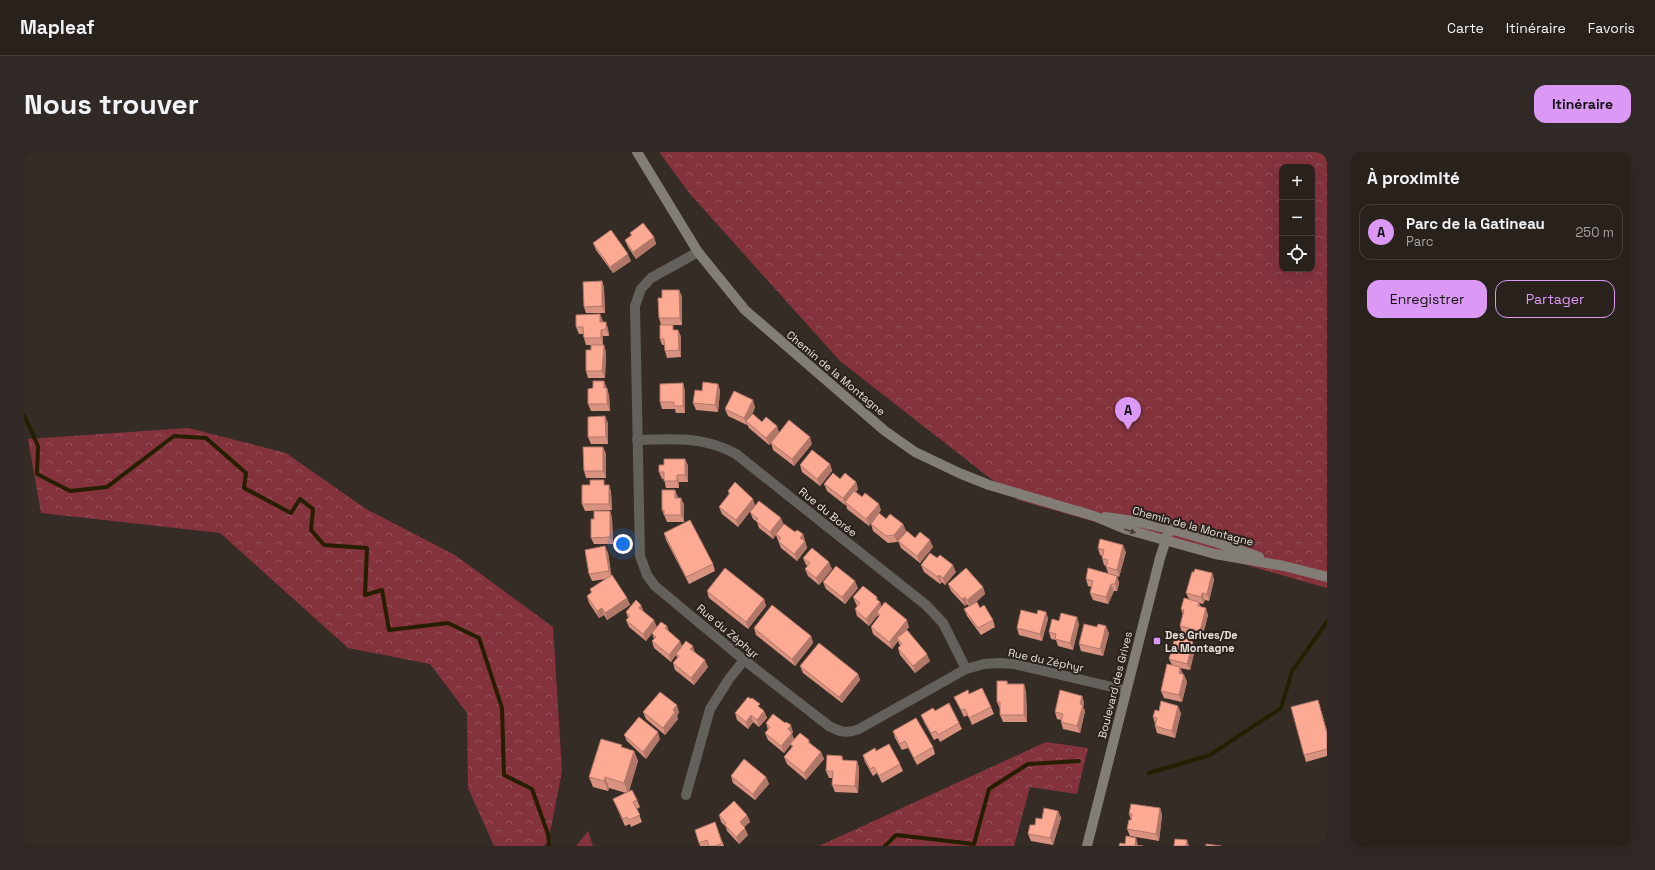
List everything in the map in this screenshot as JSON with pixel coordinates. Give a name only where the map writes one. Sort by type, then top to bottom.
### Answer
[{"type":"street","name":"Chemin de la Montagne","points":[[637,152],[698,252],[745,310],[861,411],[901,442],[929,460],[959,474],[989,485],[1094,516],[1125,529],[1215,554],[1284,566],[1327,577]]},
{"type":"street","name":"Rue du Zéphyr","points":[[698,252],[651,278],[641,289],[635,306],[640,556],[642,566],[655,586],[744,660],[829,726],[843,732],[852,732],[859,729],[966,669],[984,664],[1014,664],[1125,690]]},
{"type":"street","name":"Rue du Borée","points":[[637,440],[699,440],[725,448],[736,454],[926,605],[943,624],[966,669]]},
{"type":"street","name":"Chemin de la Montagne","points":[[1094,516],[1128,520],[1169,530],[1228,546],[1284,566]]},
{"type":"street","name":"Boulevard des Grives","points":[[1086,846],[1125,690],[1160,558],[1167,541],[1169,530]]},
{"type":"street","points":[[686,795],[710,709],[729,679],[744,660]]},
{"type":"green space","points":[[659,152],[1327,152],[1327,588],[1018,500],[840,361],[690,194]]},
{"type":"green space","points":[[188,428],[286,453],[366,509],[455,555],[553,627],[562,771],[548,843],[542,846],[494,846],[468,788],[467,713],[430,664],[348,648],[220,533],[41,513],[28,439]]},
{"type":"green space","points":[[1046,742],[1088,748],[1077,794],[1030,787],[1014,846],[819,846]]},
{"type":"green space","points":[[588,831],[593,846],[576,846]]},
{"type":"building","points":[[643,223],[654,237],[633,252],[625,240],[632,235],[630,233]]},
{"type":"building","points":[[611,230],[628,254],[610,267],[593,243]]},
{"type":"building","points":[[602,281],[602,306],[584,307],[583,282]]},
{"type":"building","points":[[662,290],[679,290],[680,318],[659,318],[658,298],[662,298]]},
{"type":"building","points":[[600,314],[600,322],[606,322],[606,329],[601,330],[601,338],[584,338],[583,327],[576,327],[576,315]]},
{"type":"building","points":[[660,325],[673,325],[673,330],[678,330],[679,350],[665,351],[664,339],[660,339]]},
{"type":"building","points":[[591,345],[604,345],[602,371],[586,371],[586,350],[591,350]]},
{"type":"building","points":[[593,381],[604,381],[604,388],[607,388],[607,404],[588,404],[588,389],[593,388]]},
{"type":"building","points":[[703,382],[718,384],[715,405],[693,403],[695,390],[702,391]]},
{"type":"building","points":[[683,383],[683,406],[674,406],[674,402],[660,402],[660,384]]},
{"type":"building","points":[[734,391],[753,400],[744,418],[725,409]]},
{"type":"building","points":[[753,414],[762,422],[766,417],[777,426],[766,438],[746,421]]},
{"type":"building","points":[[605,416],[606,437],[588,437],[588,417]]},
{"type":"building","points":[[789,420],[810,437],[792,459],[771,443]]},
{"type":"building","points":[[583,447],[603,447],[603,471],[584,471]]},
{"type":"building","points":[[812,450],[830,464],[817,479],[800,465]]},
{"type":"building","points":[[664,459],[685,459],[685,475],[677,475],[677,481],[664,481],[664,472],[659,472],[659,465],[664,465]]},
{"type":"building","points":[[833,473],[840,479],[845,473],[856,482],[843,498],[824,484]]},
{"type":"building","points":[[590,480],[604,480],[604,485],[609,485],[609,504],[582,504],[582,485],[590,485]]},
{"type":"building","points":[[735,482],[753,499],[736,520],[719,507],[730,493],[728,491]]},
{"type":"building","points":[[662,490],[675,490],[675,498],[681,498],[681,515],[664,515],[664,510],[662,510]]},
{"type":"building","points":[[854,491],[862,497],[865,493],[879,504],[866,519],[845,502]]},
{"type":"building","points":[[759,501],[781,518],[770,532],[756,521],[758,519],[750,512]]},
{"type":"building","points":[[594,511],[610,511],[610,537],[591,538],[591,519],[594,519]]},
{"type":"building","points":[[879,513],[886,519],[890,514],[903,524],[894,535],[886,536],[871,524]]},
{"type":"building","points":[[690,520],[713,564],[686,577],[664,533]]},
{"type":"building","points":[[784,524],[795,532],[797,530],[803,534],[800,538],[805,541],[794,554],[778,541],[781,538],[776,534]]},
{"type":"building","points":[[907,531],[915,538],[920,532],[930,540],[917,556],[898,541]]},
{"type":"building","points":[[1100,539],[1123,545],[1117,570],[1106,567],[1108,560],[1102,558],[1104,550],[1098,548]]},
{"type":"building","points":[[605,546],[609,571],[589,574],[585,550]]},
{"type":"building","points":[[812,548],[829,562],[816,578],[805,569],[810,563],[803,558]]},
{"type":"building","points":[[930,553],[937,558],[940,555],[953,565],[943,578],[939,575],[938,577],[921,565]]},
{"type":"building","points":[[836,566],[855,581],[842,597],[823,582]]},
{"type":"building","points":[[725,568],[764,599],[746,622],[707,591]]},
{"type":"building","points":[[966,568],[983,587],[967,600],[965,597],[962,599],[948,584]]},
{"type":"building","points":[[1088,568],[1117,576],[1115,584],[1111,584],[1106,597],[1090,593],[1093,581],[1086,579]]},
{"type":"building","points":[[1195,569],[1212,573],[1207,594],[1202,593],[1201,597],[1186,593],[1192,572],[1194,572]]},
{"type":"building","points":[[612,575],[627,598],[605,613],[602,608],[597,611],[587,596],[592,592],[590,589]]},
{"type":"building","points":[[863,586],[877,597],[876,599],[880,602],[866,619],[855,609],[860,603],[853,597]]},
{"type":"building","points":[[1184,598],[1199,602],[1198,606],[1206,608],[1200,631],[1180,626],[1184,610],[1181,609]]},
{"type":"building","points":[[636,600],[641,605],[639,608],[654,620],[643,634],[626,620],[630,616],[626,612]]},
{"type":"building","points":[[885,602],[907,620],[889,642],[871,627],[880,615],[877,612]]},
{"type":"building","points":[[977,602],[980,608],[984,605],[993,620],[978,628],[964,609]]},
{"type":"building","points":[[772,605],[811,636],[792,659],[754,628]]},
{"type":"building","points":[[1021,610],[1037,614],[1038,610],[1046,612],[1040,634],[1017,628]]},
{"type":"building","points":[[1061,613],[1077,617],[1070,643],[1055,639],[1056,634],[1049,632],[1052,619],[1059,621]]},
{"type":"building","points":[[661,622],[667,626],[665,628],[680,641],[669,655],[652,641],[656,637],[652,633]]},
{"type":"building","points":[[1084,624],[1097,627],[1098,624],[1106,626],[1100,649],[1079,644]]},
{"type":"building","points":[[907,630],[927,654],[913,666],[898,648],[902,644],[897,638]]},
{"type":"building","points":[[1178,634],[1190,637],[1189,641],[1193,642],[1187,664],[1169,659],[1175,638],[1177,638]]},
{"type":"building","points":[[686,641],[693,646],[690,649],[705,660],[691,678],[673,663],[679,656],[676,654]]},
{"type":"building","points":[[819,643],[858,674],[839,697],[800,666]]},
{"type":"building","points":[[1167,664],[1180,667],[1179,673],[1184,675],[1179,695],[1161,691]]},
{"type":"building","points":[[997,681],[1007,681],[1007,684],[1024,684],[1024,715],[1000,715],[1000,702],[997,702]]},
{"type":"building","points":[[982,688],[991,707],[969,718],[965,709],[961,710],[954,697],[968,690],[969,694]]},
{"type":"building","points":[[1060,690],[1082,696],[1080,704],[1083,705],[1077,726],[1061,722],[1063,714],[1055,712]]},
{"type":"building","points":[[660,692],[677,705],[673,710],[675,712],[663,728],[643,712]]},
{"type":"building","points":[[748,697],[760,704],[758,706],[764,711],[757,720],[751,715],[746,722],[735,713]]},
{"type":"building","points":[[1318,700],[1327,734],[1327,749],[1304,755],[1291,707]]},
{"type":"building","points":[[1161,701],[1178,706],[1172,731],[1155,726],[1157,718],[1153,717],[1155,710],[1159,711]]},
{"type":"building","points":[[949,703],[959,723],[938,735],[936,731],[931,733],[921,715],[933,708],[935,711]]},
{"type":"building","points":[[773,714],[785,723],[786,722],[791,725],[788,729],[792,733],[781,746],[765,733],[770,727],[766,723]]},
{"type":"building","points":[[639,717],[658,732],[643,752],[624,735]]},
{"type":"building","points":[[916,718],[933,747],[914,758],[905,741],[900,744],[893,731]]},
{"type":"building","points":[[800,733],[809,740],[808,742],[821,752],[804,773],[784,757],[793,746],[790,744]]},
{"type":"building","points":[[601,739],[622,745],[621,747],[634,751],[624,783],[605,777],[604,781],[589,777]]},
{"type":"building","points":[[889,744],[900,764],[879,776],[874,767],[870,769],[863,755],[875,748],[876,751]]},
{"type":"building","points":[[827,755],[842,756],[842,760],[857,761],[855,786],[832,785],[833,771],[826,771]]},
{"type":"building","points":[[744,759],[766,777],[753,794],[731,776]]},
{"type":"building","points":[[632,790],[637,800],[633,802],[640,815],[629,820],[627,817],[623,819],[613,799]]},
{"type":"building","points":[[734,801],[747,815],[740,822],[745,828],[736,837],[725,825],[726,823],[719,815]]},
{"type":"building","points":[[1131,804],[1160,808],[1156,834],[1127,829],[1132,814],[1129,814]]},
{"type":"building","points":[[1044,808],[1058,811],[1050,838],[1028,834],[1030,825],[1035,825],[1036,818],[1042,819]]},
{"type":"building","points":[[715,822],[722,843],[715,846],[709,846],[707,840],[699,843],[695,830]]},
{"type":"building","points":[[1126,836],[1136,838],[1135,845],[1143,846],[1119,846],[1120,843],[1125,844]]},
{"type":"building","points":[[1175,839],[1187,840],[1186,846],[1174,846]]},
{"type":"building","points":[[1206,844],[1221,846],[1206,846]]},
{"type":"waterway","points":[[24,415],[38,446],[37,474],[70,491],[107,487],[174,436],[206,438],[246,473],[244,488],[291,513],[300,499],[313,509],[311,530],[324,545],[367,548],[365,595],[382,590],[389,630],[448,623],[479,638],[502,708],[504,775],[532,789],[548,834],[549,846]]},
{"type":"waterway","points":[[1149,773],[1210,755],[1281,708],[1292,671],[1327,622]]},
{"type":"waterway","points":[[885,846],[896,835],[974,844],[989,789],[1028,764],[1079,761]]},
{"type":"place","name":"Parc de la Gatineau","points":[[1128,430]]},
{"type":"place","name":"Des Grives/De La Montagne","points":[[1157,641]]}]
